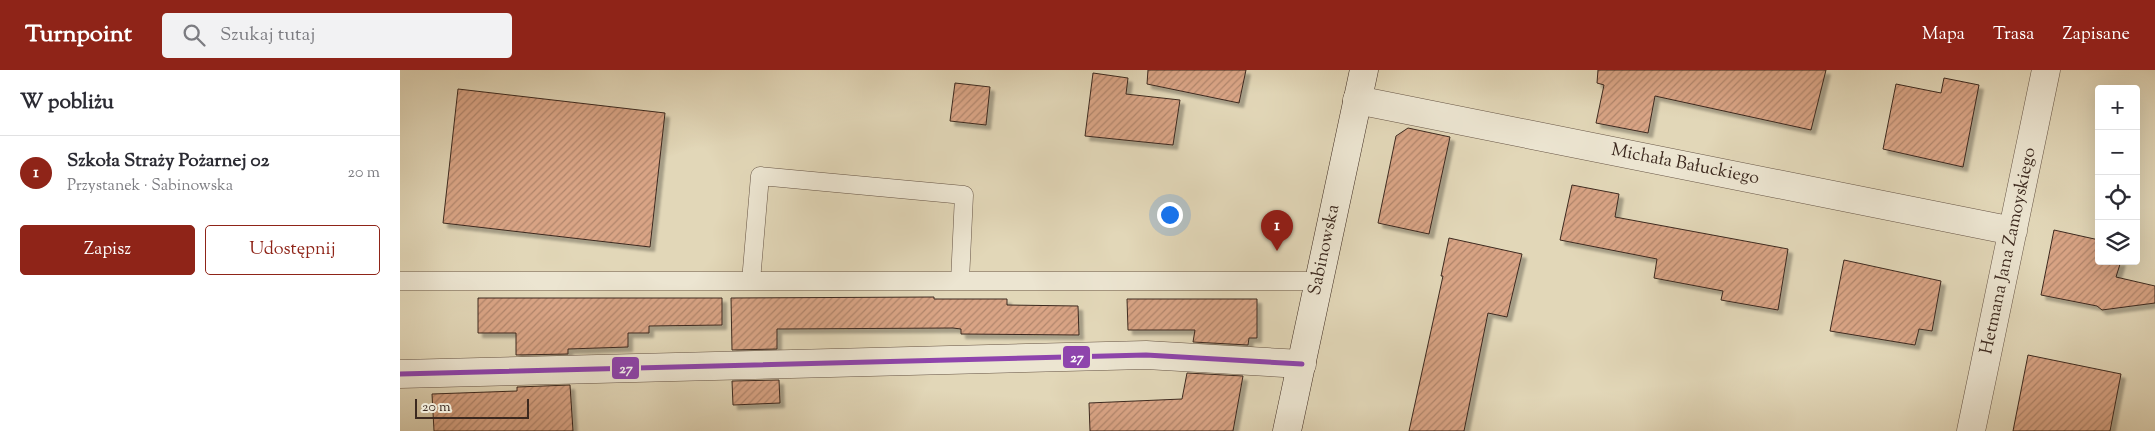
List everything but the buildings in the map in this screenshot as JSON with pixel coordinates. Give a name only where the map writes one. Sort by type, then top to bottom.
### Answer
[{"type":"street","name":"Sabinowska","points":[[1287,431],[1364,70]]},
{"type":"street","name":"Hetmana Jana Zamoyskiego","points":[[1971,431],[2046,70]]},
{"type":"street","name":"Michała Bałuckiego","points":[[1357,100],[2013,231]]},
{"type":"street","points":[[400,374],[1146,355],[1302,364]]},
{"type":"lane","points":[[752,281],[760,176],[964,195],[960,281]]},
{"type":"lane","points":[[400,281],[1318,281]]},
{"type":"transit line","name":"27","points":[[400,374],[1146,355],[1302,364]]},
{"type":"place","name":"Szkoła Straży Pożarnej 02","points":[[1277,251]]}]
